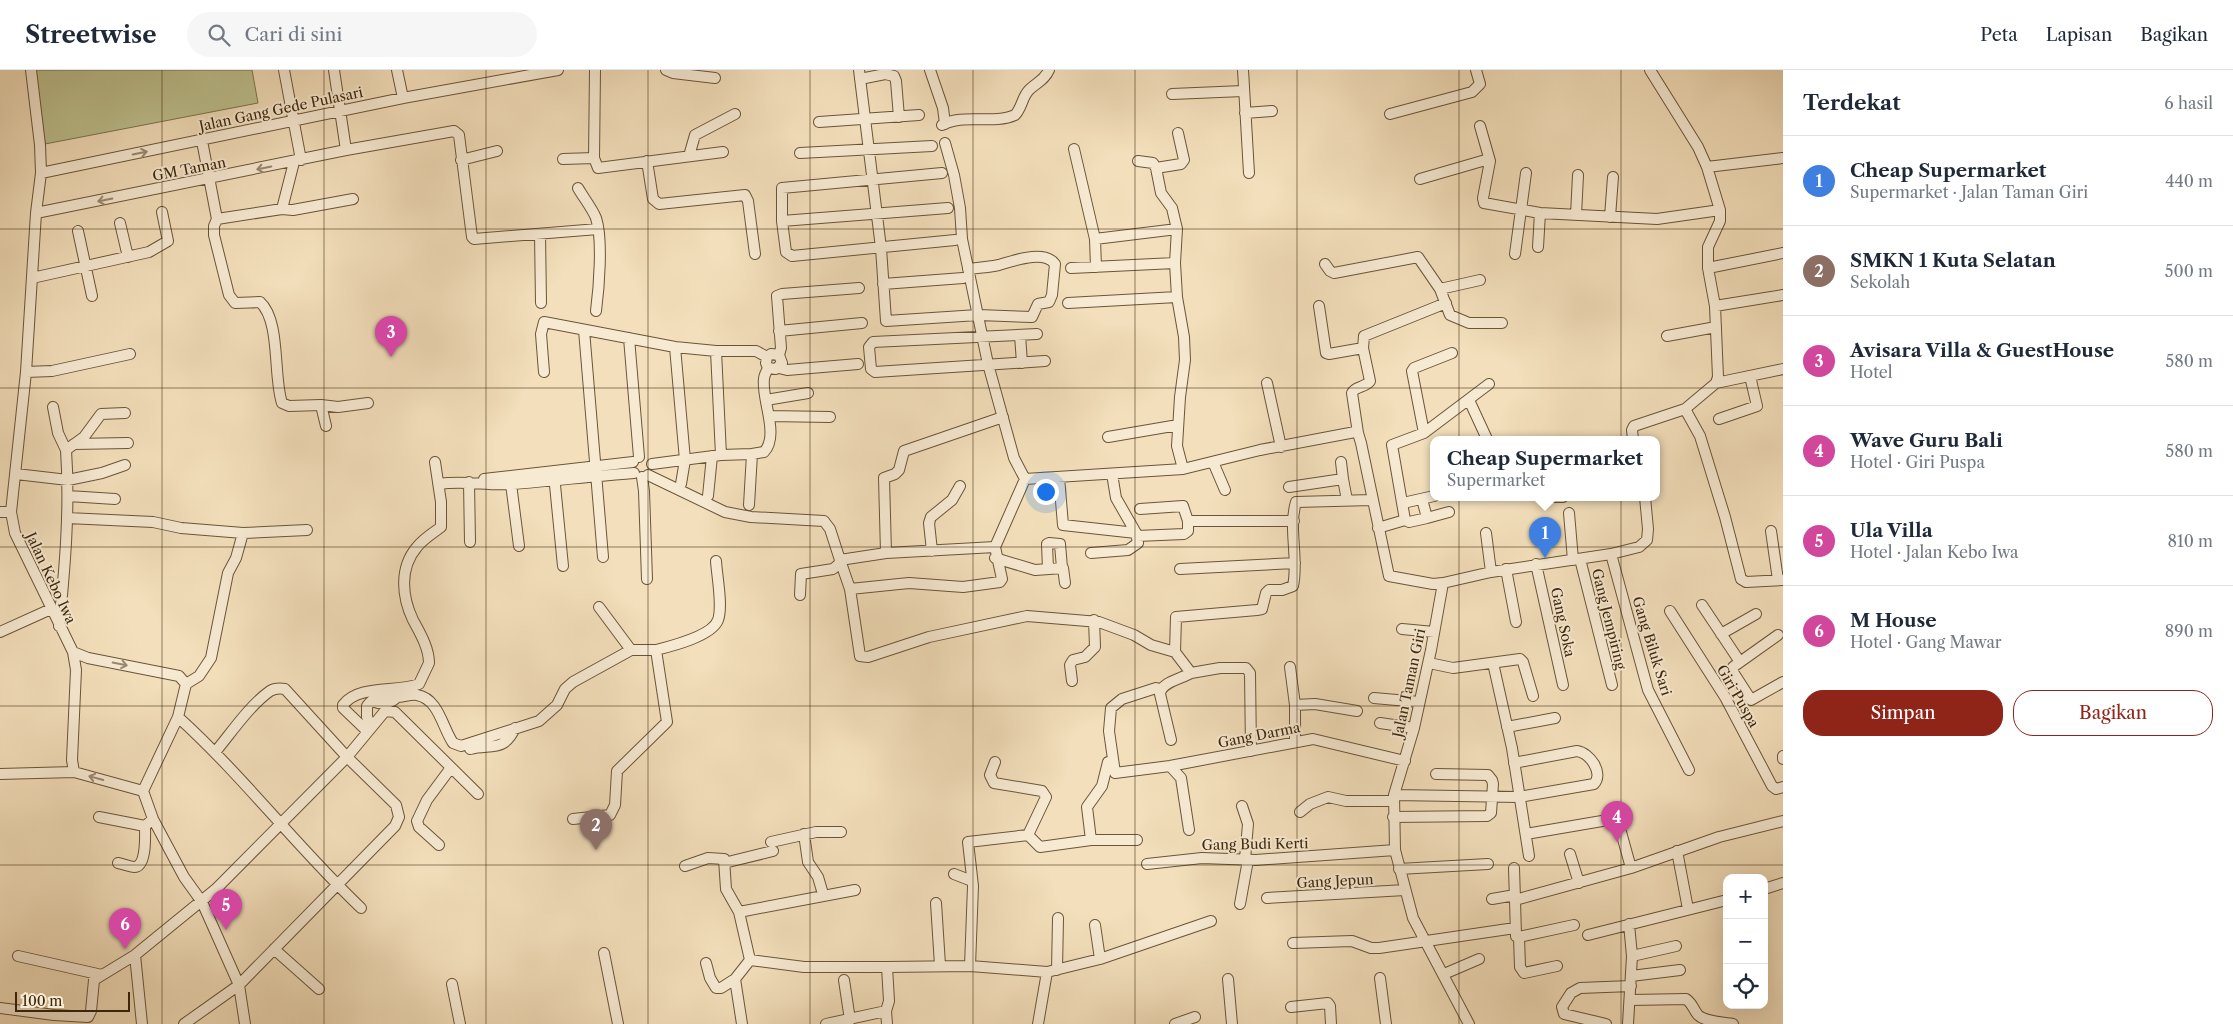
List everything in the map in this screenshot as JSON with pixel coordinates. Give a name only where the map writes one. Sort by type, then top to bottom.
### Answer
[{"type":"street","points":[[0,512],[11,512],[16,474],[26,372],[36,213],[41,173],[31,70]]},
{"type":"street","points":[[282,209],[298,161],[284,70]]},
{"type":"street","points":[[334,70],[346,150]]},
{"type":"street","points":[[396,70],[403,98]]},
{"type":"street","name":"Jalan Gang Gede Pulasari","points":[[41,173],[202,141],[502,75],[552,70]]},
{"type":"street","points":[[594,70],[594,158],[598,168],[723,152]]},
{"type":"street","points":[[666,70],[672,73],[715,78]]},
{"type":"street","points":[[930,70],[945,116],[943,125],[1015,115],[1025,95],[1030,89],[1044,80],[1049,70]]},
{"type":"street","points":[[1243,70],[1249,173]]},
{"type":"street","points":[[1390,114],[1472,92],[1480,84],[1476,70]]},
{"type":"street","points":[[1650,70],[1698,147],[1707,167],[1720,210],[1720,221],[1708,247],[1708,268],[1715,306],[1718,377],[1716,384]]},
{"type":"street","points":[[884,284],[966,274],[1032,258],[1044,258],[1055,264],[1050,299],[1045,304],[1038,304],[1034,316],[978,315],[886,322],[881,248],[859,74],[886,74],[894,76],[899,117]]},
{"type":"street","points":[[1172,94],[1243,91]]},
{"type":"street","points":[[1245,113],[1272,111]]},
{"type":"street","points":[[688,156],[695,135],[735,114]]},
{"type":"street","points":[[819,122],[919,115]]},
{"type":"street","points":[[1480,126],[1489,159],[1483,202],[1521,211],[1540,213],[1657,219],[1720,210]]},
{"type":"street","name":"GM Taman","points":[[36,213],[346,150],[454,131],[459,135],[472,237],[474,239],[540,234]]},
{"type":"street","points":[[1156,168],[1181,164],[1184,160],[1178,133]]},
{"type":"street","points":[[202,141],[217,219],[214,226],[214,235],[232,301],[239,304],[260,302],[264,305],[272,325],[282,403],[289,406],[320,405],[338,408],[368,403]]},
{"type":"street","points":[[945,143],[954,175],[966,274],[1014,458],[1025,478]]},
{"type":"street","points":[[800,153],[932,146]]},
{"type":"street","points":[[1074,149],[1095,239],[1096,267]]},
{"type":"street","points":[[462,160],[497,151]]},
{"type":"street","points":[[563,159],[594,158]]},
{"type":"street","points":[[1707,167],[1783,158]]},
{"type":"street","points":[[1420,179],[1489,159]]},
{"type":"street","points":[[1138,161],[1153,163],[1156,168],[1161,193],[1172,208],[1178,229],[1175,263],[1176,297],[1184,336],[1185,360],[1177,446],[1183,469]]},
{"type":"street","points":[[647,162],[653,199],[657,204],[745,195],[747,197],[755,254]]},
{"type":"street","points":[[942,173],[784,187],[780,193],[786,252],[792,256],[956,240]]},
{"type":"street","points":[[1515,254],[1526,173]]},
{"type":"street","points":[[1576,215],[1578,176]]},
{"type":"street","points":[[1610,217],[1613,178]]},
{"type":"street","points":[[578,188],[596,218],[598,229],[600,276],[596,311]]},
{"type":"street","points":[[217,219],[282,209],[293,210],[353,198]]},
{"type":"street","points":[[782,221],[948,208]]},
{"type":"street","points":[[32,278],[149,252],[168,242],[162,212]]},
{"type":"street","points":[[1538,247],[1540,213]]},
{"type":"street","points":[[120,223],[128,256]]},
{"type":"street","points":[[541,303],[540,234],[598,229]]},
{"type":"street","points":[[1095,239],[1178,229]]},
{"type":"street","points":[[78,230],[92,296]]},
{"type":"street","points":[[1708,268],[1783,252]]},
{"type":"street","points":[[1325,264],[1330,272],[1334,273],[1418,257],[1440,289],[1450,314],[1470,323],[1502,323]]},
{"type":"street","points":[[1072,268],[1175,263]]},
{"type":"street","points":[[1440,289],[1480,280]]},
{"type":"street","points":[[439,484],[643,468],[685,460],[764,452],[768,447],[769,416],[764,379],[771,364],[771,354],[779,355],[781,348],[777,299],[780,295],[858,288]]},
{"type":"street","points":[[1715,306],[1783,295]]},
{"type":"street","points":[[1068,303],[1176,297]]},
{"type":"street","points":[[1446,303],[1366,335],[1364,348],[1370,381],[1367,385],[1353,390],[1352,393],[1358,434],[1390,576],[1433,584],[1443,583],[1506,569],[1611,554],[1639,547],[1647,540],[1645,501]]},
{"type":"street","points":[[1319,306],[1326,353],[1364,348]]},
{"type":"street","points":[[544,372],[542,323],[675,347],[716,351],[756,351],[771,364],[787,370],[858,364]]},
{"type":"street","points":[[779,332],[862,323]]},
{"type":"street","points":[[1667,336],[1716,327]]},
{"type":"street","points":[[584,330],[603,557]]},
{"type":"street","points":[[1036,334],[982,335],[873,342],[869,347],[871,369],[875,372],[1045,361]]},
{"type":"street","points":[[1020,335],[1022,363]]},
{"type":"street","points":[[629,338],[643,468],[647,579]]},
{"type":"street","points":[[675,347],[685,460],[681,484]]},
{"type":"street","points":[[708,496],[717,456],[716,351]]},
{"type":"street","points":[[1424,433],[1412,375],[1414,368],[1452,353]]},
{"type":"street","points":[[26,372],[52,371],[130,354]]},
{"type":"street","points":[[1633,436],[1634,426],[1684,409],[1716,384],[1783,369]]},
{"type":"street","points":[[1719,419],[1757,406],[1750,376]]},
{"type":"street","points":[[1267,383],[1281,447]]},
{"type":"street","points":[[1404,520],[1403,503],[1392,445],[1424,433],[1489,384]]},
{"type":"street","points":[[766,400],[808,393]]},
{"type":"street","points":[[1469,400],[1485,436]]},
{"type":"street","points":[[320,405],[326,426]]},
{"type":"street","points":[[53,407],[58,433],[70,447],[59,627]]},
{"type":"street","points":[[1684,409],[1700,436],[1726,517],[1741,580],[1746,582],[1780,580],[1771,531]]},
{"type":"street","points":[[70,447],[84,438],[101,414],[125,413]]},
{"type":"street","points":[[769,416],[830,416]]},
{"type":"street","points":[[886,553],[883,480],[884,476],[895,474],[898,470],[904,451],[1003,417]]},
{"type":"street","points":[[1108,437],[1178,425]]},
{"type":"street","points":[[1025,478],[1183,469],[1348,433],[1358,434]]},
{"type":"street","points":[[70,447],[128,443]]},
{"type":"street","points":[[749,505],[752,454]]},
{"type":"street","points":[[369,729],[343,708],[348,699],[356,694],[410,688],[419,684],[429,663],[427,650],[407,603],[404,577],[417,547],[441,527],[436,462]]},
{"type":"street","points":[[1213,462],[1225,490]]},
{"type":"street","points":[[1341,462],[1347,500]]},
{"type":"street","points":[[16,474],[68,480],[102,473],[124,465]]},
{"type":"street","points":[[643,468],[708,496],[737,514]]},
{"type":"street","points":[[643,468],[725,512],[824,521],[830,529],[850,589],[860,656],[868,657],[953,631],[1027,616],[1094,620],[1134,635],[1151,645],[1175,652],[1191,673]]},
{"type":"street","points":[[1091,553],[1128,550],[1136,546],[1136,534],[1116,498],[1112,474]]},
{"type":"street","points":[[468,482],[491,485],[512,484],[554,476]]},
{"type":"street","points":[[554,476],[563,566]]},
{"type":"street","points":[[1059,476],[1063,525],[1136,534],[1184,534],[1188,531],[1188,521],[1183,506],[1140,509]]},
{"type":"street","points":[[850,589],[909,583],[963,587],[997,583],[1002,579],[994,547],[1025,478]]},
{"type":"street","points":[[1289,487],[1343,479]]},
{"type":"street","points":[[468,482],[470,542]]},
{"type":"street","points":[[512,484],[519,546]]},
{"type":"street","points":[[932,551],[929,523],[931,517],[952,500],[960,486]]},
{"type":"street","points":[[68,496],[114,499]]},
{"type":"street","points":[[1403,503],[1430,497]]},
{"type":"street","points":[[1422,499],[1427,518]]},
{"type":"street","points":[[1175,652],[1176,617],[1262,609],[1266,593],[1269,590],[1282,590],[1293,586],[1296,502],[1372,500]]},
{"type":"street","name":"Jalan Kebo Iwa","points":[[11,512],[15,533],[59,627],[73,652],[76,670],[72,760],[74,772]]},
{"type":"street","points":[[1378,528],[1404,520],[1409,522],[1449,512]]},
{"type":"street","name":"Gang Jempiring","points":[[1570,513],[1577,559],[1612,686]]},
{"type":"street","points":[[67,518],[153,522],[181,528],[243,533],[308,530]]},
{"type":"street","points":[[1188,521],[1294,521]]},
{"type":"street","points":[[118,863],[134,867],[138,866],[142,861],[149,822],[143,791],[178,717],[186,684],[199,676],[211,658],[228,573],[236,558],[243,533]]},
{"type":"street","points":[[1486,533],[1491,572]]},
{"type":"street","points":[[1048,569],[1047,544],[1060,544],[1062,568],[1066,583]]},
{"type":"street","points":[[840,560],[886,553],[994,547]]},
{"type":"street","name":"Gang Biluk Sari","points":[[1611,554],[1648,690],[1689,770]]},
{"type":"street","points":[[996,558],[1031,569],[1062,568]]},
{"type":"street","points":[[800,595],[801,574],[833,569],[839,564],[840,560]]},
{"type":"street","points":[[369,729],[366,717],[367,706],[372,701],[377,704],[386,703],[398,696],[414,695],[429,700],[438,712],[453,743],[460,746],[538,721],[557,706],[566,689],[573,682],[631,650],[656,650],[688,640],[711,628],[718,621],[720,611],[716,561]]},
{"type":"street","points":[[1180,569],[1295,563]]},
{"type":"street","name":"Gang Soka","points":[[1536,564],[1563,685]]},
{"type":"street","points":[[1506,569],[1516,622]]},
{"type":"street","name":"Jalan Taman Giri","points":[[1443,583],[1429,663],[1414,728],[1398,778],[1393,817],[1395,850],[1413,918],[1469,1024]]},
{"type":"street","points":[[1702,605],[1740,662]]},
{"type":"street","points":[[599,607],[631,650]]},
{"type":"street","points":[[0,632],[51,609]]},
{"type":"street","name":"Giri Puspa","points":[[1670,611],[1723,694],[1772,786],[1776,789],[1783,787]]},
{"type":"street","points":[[1721,634],[1756,614]]},
{"type":"street","points":[[1072,681],[1070,665],[1073,660],[1085,657],[1095,647],[1094,620]]},
{"type":"street","points":[[1402,629],[1434,632]]},
{"type":"street","points":[[1778,635],[1733,667],[1733,672],[1738,684],[1751,700],[1783,682]]},
{"type":"street","points":[[573,818],[610,815],[615,805],[617,771],[667,722],[656,650]]},
{"type":"street","points":[[73,652],[88,658],[178,676],[186,684]]},
{"type":"street","points":[[76,670],[88,658]]},
{"type":"street","points":[[1429,663],[1453,668],[1522,660],[1533,696]]},
{"type":"street","points":[[1493,663],[1514,763],[1529,856]]},
{"type":"street","points":[[1290,666],[1295,705],[1295,741]]},
{"type":"street","points":[[1091,840],[1088,807],[1102,786],[1108,762],[1112,760],[1108,731],[1110,708],[1122,699],[1156,688],[1160,689],[1164,685],[1191,673],[1246,668],[1248,670],[1251,751]]},
{"type":"street","points":[[1723,694],[1738,684]]},
{"type":"street","points":[[184,1024],[239,985],[395,826],[399,817],[396,806],[285,689],[270,690],[216,751]]},
{"type":"street","points":[[1160,689],[1171,740]]},
{"type":"street","points":[[1374,698],[1419,702]]},
{"type":"street","points":[[1295,705],[1315,704],[1357,711]]},
{"type":"street","points":[[0,1008],[55,1020],[88,1017],[91,1011],[92,984],[102,975],[135,955],[202,902],[348,757],[369,729],[386,711],[395,712],[450,769],[478,794]]},
{"type":"street","points":[[178,717],[216,751],[281,825],[361,908]]},
{"type":"street","points":[[1507,727],[1555,718]]},
{"type":"street","points":[[1380,723],[1414,728]]},
{"type":"street","name":"Gang Darma","points":[[1112,760],[1113,770],[1117,773],[1170,766],[1313,739],[1405,761]]},
{"type":"street","points":[[1300,812],[1310,804],[1328,798],[1346,801],[1492,796],[1519,798],[1594,784],[1598,780],[1594,765],[1587,756],[1577,751],[1514,763]]},
{"type":"street","points":[[995,762],[990,775],[994,783],[1045,793],[1046,797],[1028,835]]},
{"type":"street","points":[[1170,766],[1181,778],[1189,830]]},
{"type":"street","points":[[439,845],[419,827],[417,821],[427,800],[450,769]]},
{"type":"street","points":[[0,774],[74,772],[143,791]]},
{"type":"street","points":[[1393,817],[1487,816],[1491,813],[1492,780],[1488,775],[1436,774]]},
{"type":"street","points":[[129,787],[150,775]]},
{"type":"street","points":[[1240,904],[1248,824],[1242,806]]},
{"type":"street","points":[[99,817],[149,822]]},
{"type":"street","points":[[1526,834],[1602,821]]},
{"type":"street","points":[[1492,899],[1515,898],[1579,883],[1631,868],[1720,837],[1783,821]]},
{"type":"street","points":[[149,822],[202,902],[239,985],[245,1024]]},
{"type":"street","points":[[724,863],[804,834],[841,832]]},
{"type":"street","points":[[1621,832],[1631,868]]},
{"type":"street","points":[[804,834],[808,862],[818,877],[823,894]]},
{"type":"street","points":[[970,966],[972,881],[968,842],[1028,835],[1040,846],[1091,840],[1137,840]]},
{"type":"street","name":"Gang Budi Kerti","points":[[1147,864],[1212,857],[1246,859],[1395,850]]},
{"type":"street","points":[[1677,851],[1688,909]]},
{"type":"street","points":[[1570,854],[1579,883]]},
{"type":"street","points":[[685,866],[708,858],[722,858],[726,890],[740,912],[750,960]]},
{"type":"street","points":[[1399,869],[1488,864]]},
{"type":"street","points":[[1514,868],[1520,967],[1524,973],[1557,966]]},
{"type":"street","points":[[954,874],[972,881]]},
{"type":"street","points":[[1768,888],[1783,883]]},
{"type":"street","points":[[740,912],[823,894],[855,890]]},
{"type":"street","name":"Gang Jepun","points":[[1267,898],[1405,890]]},
{"type":"street","points":[[1588,935],[1723,901]]},
{"type":"street","points":[[936,903],[940,965]]},
{"type":"street","points":[[1038,1024],[1052,971],[1058,918]]},
{"type":"street","points":[[750,960],[785,966],[887,967],[940,965],[1052,971],[1100,959],[1211,921]]},
{"type":"street","points":[[1628,1024],[1631,1000],[1632,956],[1629,924]]},
{"type":"street","points":[[1095,925],[1100,959]]},
{"type":"street","points":[[1293,943],[1352,941],[1371,948],[1426,942],[1454,936],[1517,933],[1574,926]]},
{"type":"street","points":[[1632,956],[1676,946]]},
{"type":"street","points":[[274,949],[319,989]]},
{"type":"street","points":[[604,953],[618,1024]]},
{"type":"street","points":[[135,955],[142,1024]]},
{"type":"street","points":[[18,956],[102,975]]},
{"type":"street","points":[[1444,974],[1479,959]]},
{"type":"street","points":[[706,963],[710,978],[716,988],[720,988],[735,979],[750,960]]},
{"type":"street","points":[[887,967],[889,1001],[886,1011],[887,1024]]},
{"type":"street","points":[[1606,1024],[1567,1015],[1562,1011],[1562,1006],[1575,990],[1588,986],[1631,981],[1680,970]]},
{"type":"street","points":[[1380,978],[1386,1024]]},
{"type":"street","points":[[735,979],[742,1024]]},
{"type":"street","points":[[1228,979],[1232,1024]]},
{"type":"street","points":[[844,980],[850,1020]]},
{"type":"street","points":[[452,984],[460,1024]]},
{"type":"street","points":[[1631,1000],[1680,998],[1690,1002],[1700,1017],[1733,1024]]},
{"type":"street","points":[[1291,1007],[1328,1003],[1330,1006],[1331,1024]]},
{"type":"street","points":[[826,1024],[886,1011]]},
{"type":"street","points":[[1696,1012],[1696,1024]]},
{"type":"street","points":[[1175,1024],[1194,1018]]},
{"type":"green space","points":[[35,70],[252,70],[258,103],[45,144]]},
{"type":"place","name":"Avisara Villa & GuestHouse","points":[[391,357]]},
{"type":"place","name":"Cheap Supermarket","points":[[1545,558]]},
{"type":"place","name":"Wave Guru Bali","points":[[1617,842]]},
{"type":"place","name":"SMKN 1 Kuta Selatan","points":[[596,850]]},
{"type":"place","name":"Ula Villa","points":[[226,930]]},
{"type":"place","name":"M House","points":[[125,949]]}]
